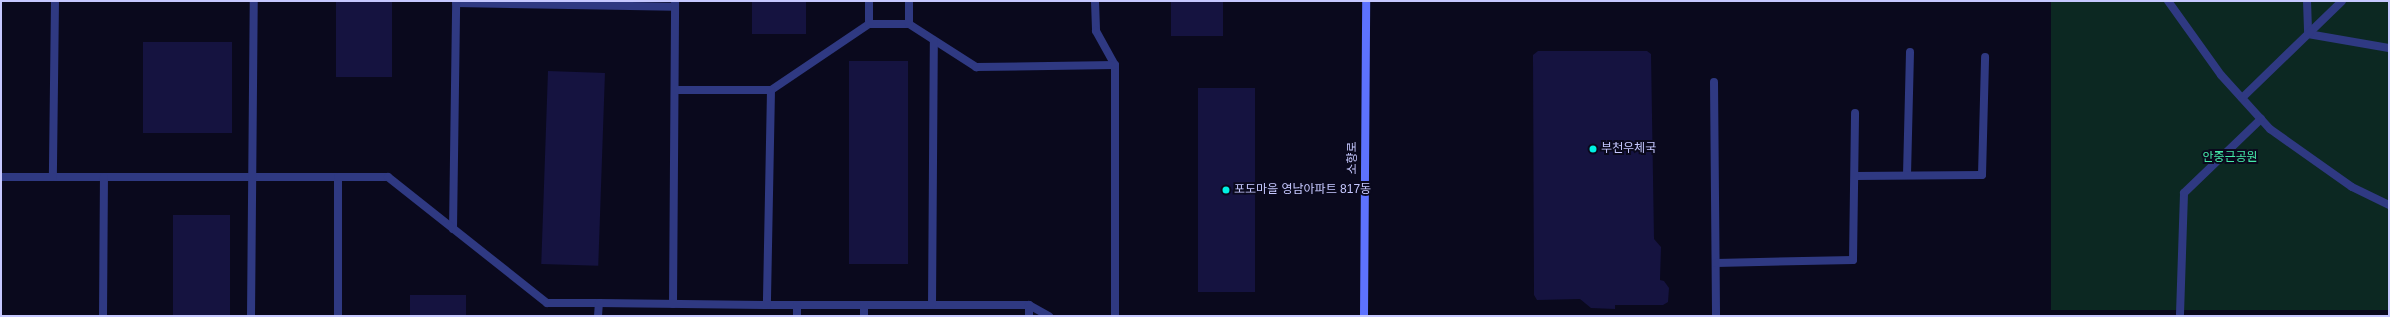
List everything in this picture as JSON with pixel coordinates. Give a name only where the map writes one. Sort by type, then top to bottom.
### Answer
[{"type":"street","points":[[53,177],[55,1]]},
{"type":"street","points":[[251,316],[254,1]]},
{"type":"street","points":[[869,1],[869,24]]},
{"type":"street","points":[[909,1],[909,24]]},
{"type":"street","points":[[1095,1],[1096,31],[1115,65],[1115,316]]},
{"type":"street","name":"소향로","points":[[1364,316],[1366,1]]},
{"type":"street","points":[[2168,1],[2221,75],[2270,129],[2310,160],[2352,187],[2389,205]]},
{"type":"street","points":[[2307,1],[2308,34]]},
{"type":"street","points":[[2242,98],[2342,1]]},
{"type":"street","points":[[453,229],[456,2],[675,4],[673,304]]},
{"type":"street","points":[[675,90],[771,90],[869,24],[909,24],[976,67],[1115,65]]},
{"type":"street","points":[[2308,34],[2389,48]]},
{"type":"street","points":[[932,305],[934,41]]},
{"type":"street","points":[[1908,175],[1910,52]]},
{"type":"street","points":[[1854,176],[1982,175],[1985,57]]},
{"type":"street","points":[[1714,82],[1716,316]]},
{"type":"street","points":[[767,305],[771,90]]},
{"type":"street","points":[[1716,263],[1853,260],[1855,113]]},
{"type":"street","points":[[2180,314],[2184,193],[2261,119]]},
{"type":"street","points":[[1,177],[388,178],[547,303],[1029,305],[1049,316]]},
{"type":"street","points":[[103,316],[104,177]]},
{"type":"street","points":[[338,177],[338,316]]},
{"type":"street","points":[[598,316],[599,303]]},
{"type":"street","points":[[797,305],[797,316]]},
{"type":"street","points":[[864,305],[864,316]]},
{"type":"street","points":[[1029,305],[1029,316]]},
{"type":"green space","name":"안중근공원","points":[[2051,1],[2389,1],[2389,310],[2051,310]]},
{"type":"building","points":[[336,1],[392,1],[392,77],[336,77]]},
{"type":"building","points":[[752,1],[806,1],[806,34],[752,34]]},
{"type":"building","points":[[1171,1],[1223,1],[1223,36],[1171,36]]},
{"type":"building","points":[[143,42],[232,42],[232,133],[143,133]]},
{"type":"building","name":"부천우체국","points":[[1538,51],[1647,51],[1651,54],[1654,239],[1661,247],[1660,280],[1664,281],[1669,288],[1668,302],[1663,305],[1615,305],[1615,309],[1591,308],[1580,299],[1537,300],[1534,295],[1533,55]]},
{"type":"building","points":[[849,61],[908,61],[908,264],[849,264]]},
{"type":"building","points":[[548,71],[605,73],[598,266],[541,264]]},
{"type":"building","name":"포도마을 영남아파트 817동","points":[[1198,88],[1255,88],[1255,292],[1198,292]]},
{"type":"building","points":[[173,215],[230,215],[230,316],[173,316]]},
{"type":"building","points":[[410,295],[466,295],[466,316],[410,316]]},
{"type":"place","name":"부천우체국","points":[[1593,149]]},
{"type":"place","name":"포도마을 영남아파트 817동","points":[[1226,190]]}]
